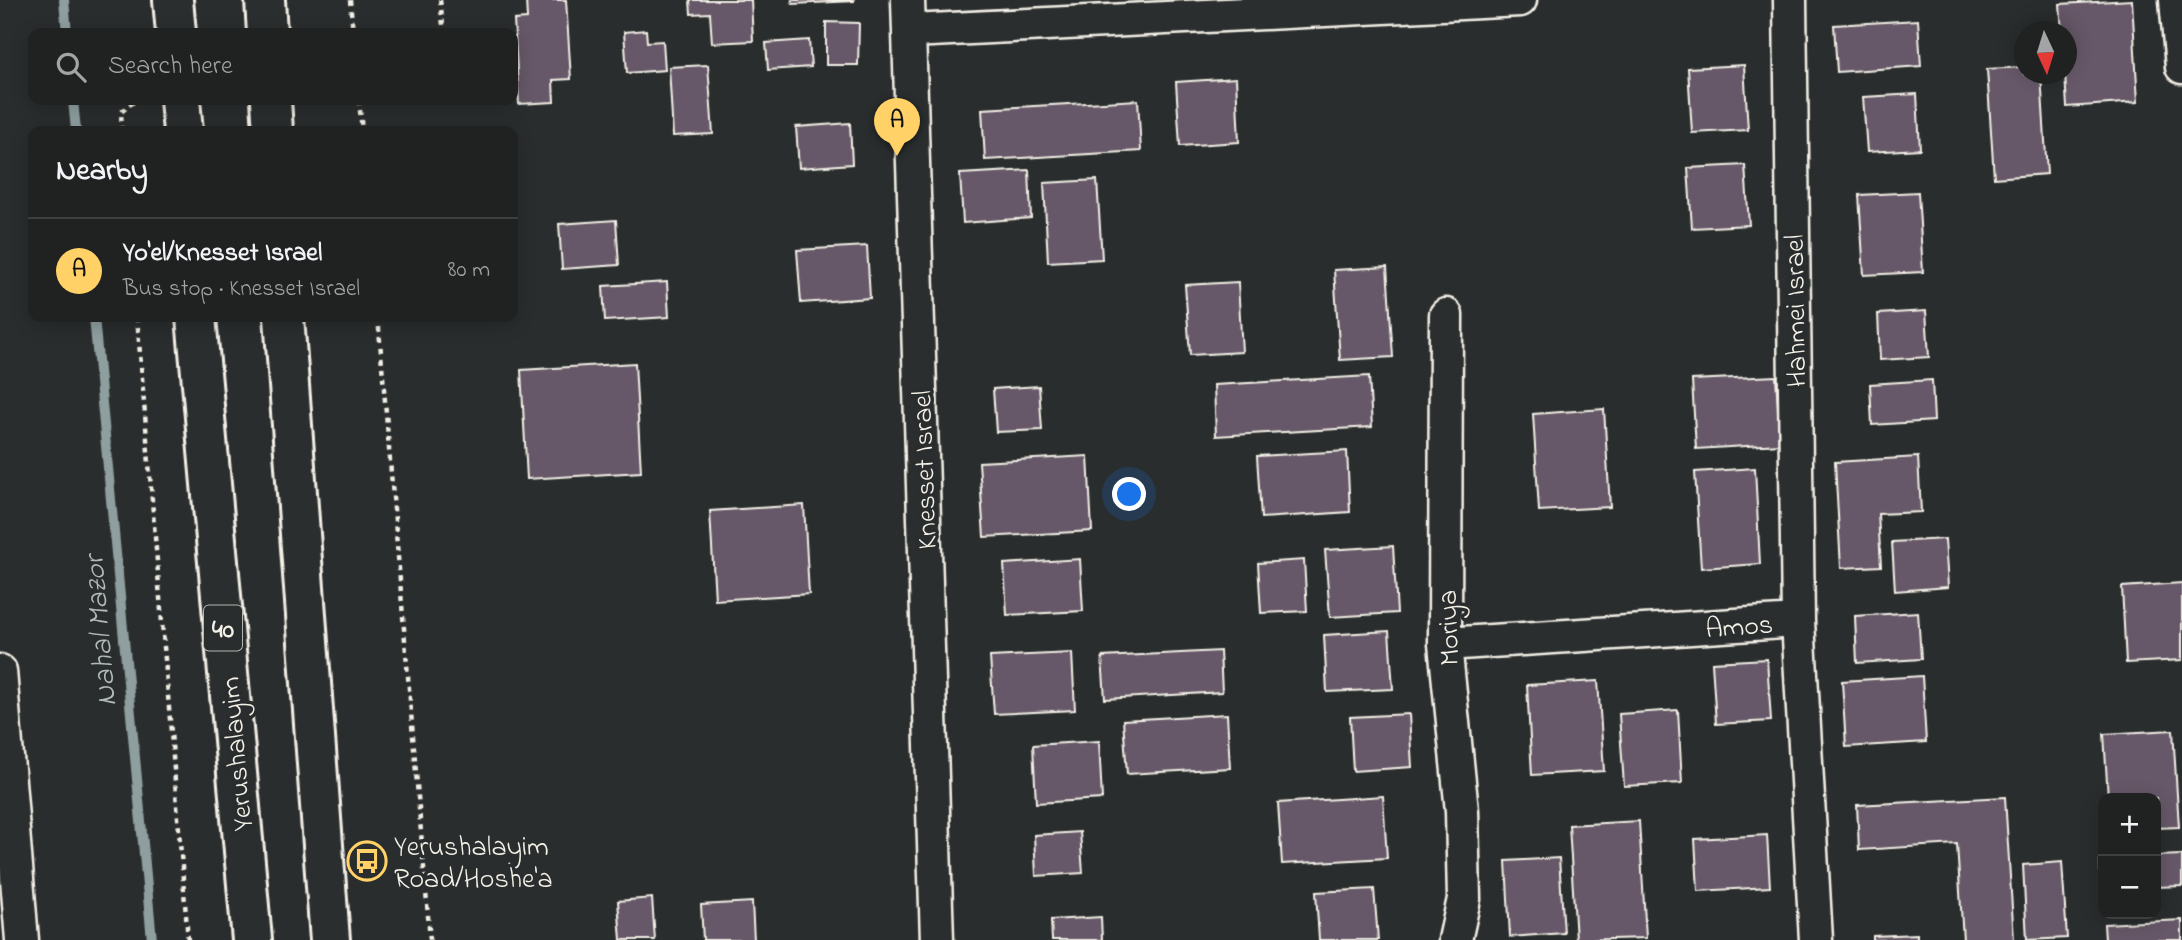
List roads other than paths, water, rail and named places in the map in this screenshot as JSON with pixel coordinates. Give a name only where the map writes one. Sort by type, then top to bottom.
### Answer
[{"type":"highway","points":[[173,0],[176,28]]},
{"type":"highway","points":[[265,0],[267,28]]},
{"type":"highway","points":[[180,105],[183,126]]},
{"type":"highway","points":[[271,105],[273,126]]},
{"type":"highway","name":"Yerushalayim","points":[[196,322],[252,940]]},
{"type":"highway","points":[[284,322],[330,940]]},
{"type":"street","name":"Knesset Israel","points":[[908,0],[937,940]]},
{"type":"street","points":[[911,31],[1426,2],[1520,0]]},
{"type":"street","name":"Hahmei Israel","points":[[1790,0],[1798,621]]},
{"type":"street","points":[[2176,0],[2182,67]]},
{"type":"street","name":"Moriya","points":[[1446,315],[1445,644],[1462,811],[1464,899],[1455,940]]},
{"type":"street","name":"Amos","points":[[1445,644],[1798,621],[1816,940]]},
{"type":"street","points":[[0,671],[22,940]]},
{"type":"waterway","name":"Nahal Mazor","points":[[64,0],[67,28]]},
{"type":"waterway","name":"Nahal Mazor","points":[[73,105],[76,126]]},
{"type":"waterway","name":"Nahal Mazor","points":[[94,322],[152,940]]},
{"type":"place","name":"Yo'el/Knesset Israel","points":[[897,156]]},
{"type":"place","name":"Yerushalayim Road/Hoshe'a","points":[[367,861]]}]
